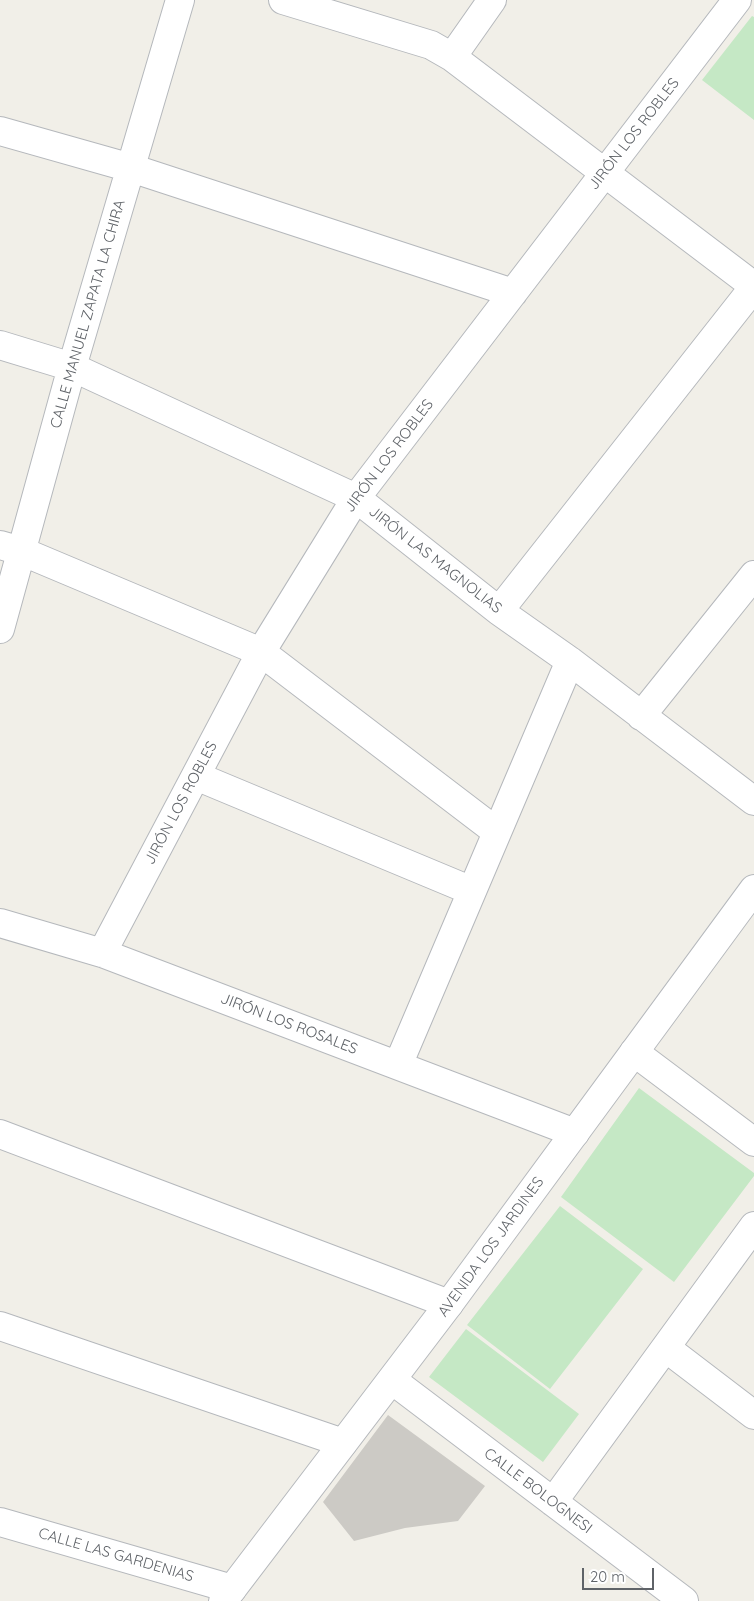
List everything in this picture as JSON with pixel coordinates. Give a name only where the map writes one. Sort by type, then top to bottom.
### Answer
[{"type":"street","name":"CALLE MANUEL ZAPATA LA CHIRA","points":[[0,629],[10,548],[72,366],[180,0]]},
{"type":"street","points":[[283,0],[432,45],[452,57],[754,286],[499,610]]},
{"type":"street","points":[[452,57],[492,0]]},
{"type":"street","name":"JIRÓN LOS ROBLES","points":[[102,953],[261,652],[356,498],[737,0]]},
{"type":"street","points":[[0,131],[131,168],[513,293]]},
{"type":"street","name":"JIRÓN LAS MAGNOLIAS","points":[[0,345],[72,366],[356,498],[499,610],[570,661],[754,801]]},
{"type":"street","points":[[10,548],[261,652],[497,832]]},
{"type":"street","points":[[641,716],[754,574]]},
{"type":"street","points":[[398,1066],[570,661]]},
{"type":"street","points":[[196,776],[472,891]]},
{"type":"street","name":"AVENIDA LOS JARDINES","points":[[228,1595],[449,1304],[634,1052],[750,901]]},
{"type":"street","name":"JIRÓN LOS ROSALES","points":[[0,923],[102,953],[575,1133]]},
{"type":"street","points":[[634,1052],[754,1142]]},
{"type":"street","points":[[0,1134],[449,1304]]},
{"type":"street","points":[[554,1502],[754,1226]]},
{"type":"street","points":[[0,1326],[343,1443]]},
{"type":"street","points":[[666,1348],[754,1415]]},
{"type":"street","name":"CALLE BOLOGNESI","points":[[392,1380],[554,1502],[677,1599]]},
{"type":"street","name":"CALLE LAS GARDENIAS","points":[[0,1522],[228,1595]]},
{"type":"green space","points":[[752,16],[754,17],[754,120],[702,80]]},
{"type":"green space","points":[[639,1088],[754,1173],[754,1176],[674,1282],[561,1197]]},
{"type":"green space","points":[[560,1206],[643,1269],[550,1389],[467,1325]]},
{"type":"green space","points":[[466,1329],[579,1414],[543,1462],[429,1377]]},
{"type":"building","points":[[388,1415],[485,1486],[458,1521],[405,1528],[354,1541],[323,1502]]}]
